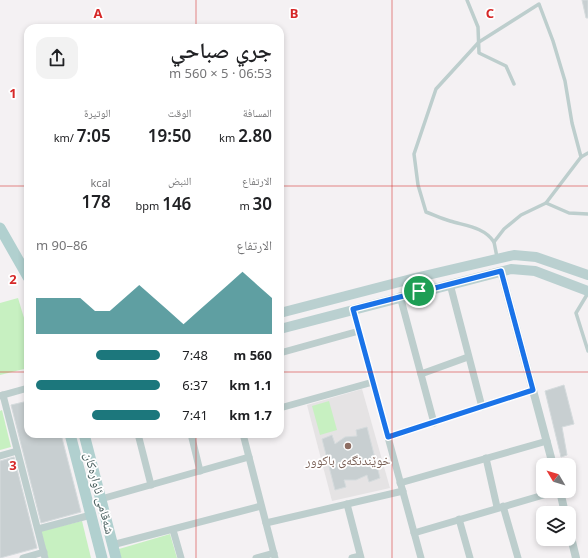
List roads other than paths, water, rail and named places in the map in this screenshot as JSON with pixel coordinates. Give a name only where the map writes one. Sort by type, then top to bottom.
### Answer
[{"type":"main road","points":[[0,228],[24,269]]},
{"type":"main road","points":[[284,312],[415,278],[514,255],[532,256],[588,275]]},
{"type":"main road","points":[[284,327],[419,291],[501,271],[516,269],[535,270],[588,292]]},
{"type":"main road","points":[[415,278],[419,291]]},
{"type":"main road","name":"شەقامی ئاوارەکان","points":[[71,438],[102,558]]},
{"type":"main road","name":"شەقامی ئاوارەکان","points":[[85,438],[116,558]]},
{"type":"street","points":[[501,271],[551,458]]},
{"type":"street","points":[[450,284],[482,407]]},
{"type":"street","points":[[400,296],[434,422]]},
{"type":"street","points":[[353,309],[420,558]]},
{"type":"street","points":[[284,352],[360,331]]},
{"type":"street","points":[[421,374],[468,357]]},
{"type":"street","points":[[284,407],[373,382]]},
{"type":"street","points":[[23,558],[45,555],[1,396],[24,389]]},
{"type":"street","points":[[388,437],[533,390]]},
{"type":"street","points":[[139,438],[151,485]]},
{"type":"street","points":[[192,438],[200,471]]},
{"type":"street","points":[[243,438],[275,556],[256,558]]},
{"type":"street","points":[[400,483],[547,441]]},
{"type":"street","points":[[0,456],[17,451]]},
{"type":"street","points":[[100,498],[249,457]]},
{"type":"street","points":[[486,458],[500,507],[518,558]]},
{"type":"street","points":[[266,523],[402,491]]},
{"type":"street","points":[[414,533],[536,497]]},
{"type":"street","points":[[347,504],[361,557],[352,558]]},
{"type":"street","points":[[112,545],[261,506]]},
{"type":"street","points":[[38,529],[90,515]]},
{"type":"street","points":[[459,519],[470,558]]},
{"type":"street","points":[[173,530],[181,558]]},
{"type":"street","points":[[573,546],[576,558]]},
{"type":"lane","points":[[468,0],[478,27],[479,53],[506,66],[514,84]]},
{"type":"lane","points":[[498,258],[494,242],[489,234],[474,227],[449,221],[426,212],[418,185],[414,154],[436,89],[479,42],[539,4],[553,41],[565,82],[572,123],[581,157]]},
{"type":"lane","points":[[494,242],[504,229],[520,215],[546,203],[581,157],[588,153]]},
{"type":"lane","points":[[546,203],[569,213],[588,214]]},
{"type":"lane","points":[[588,292],[576,313],[588,351]]},
{"type":"place","name":"خوێندنگەی باکوور","points":[[348,446]]}]
